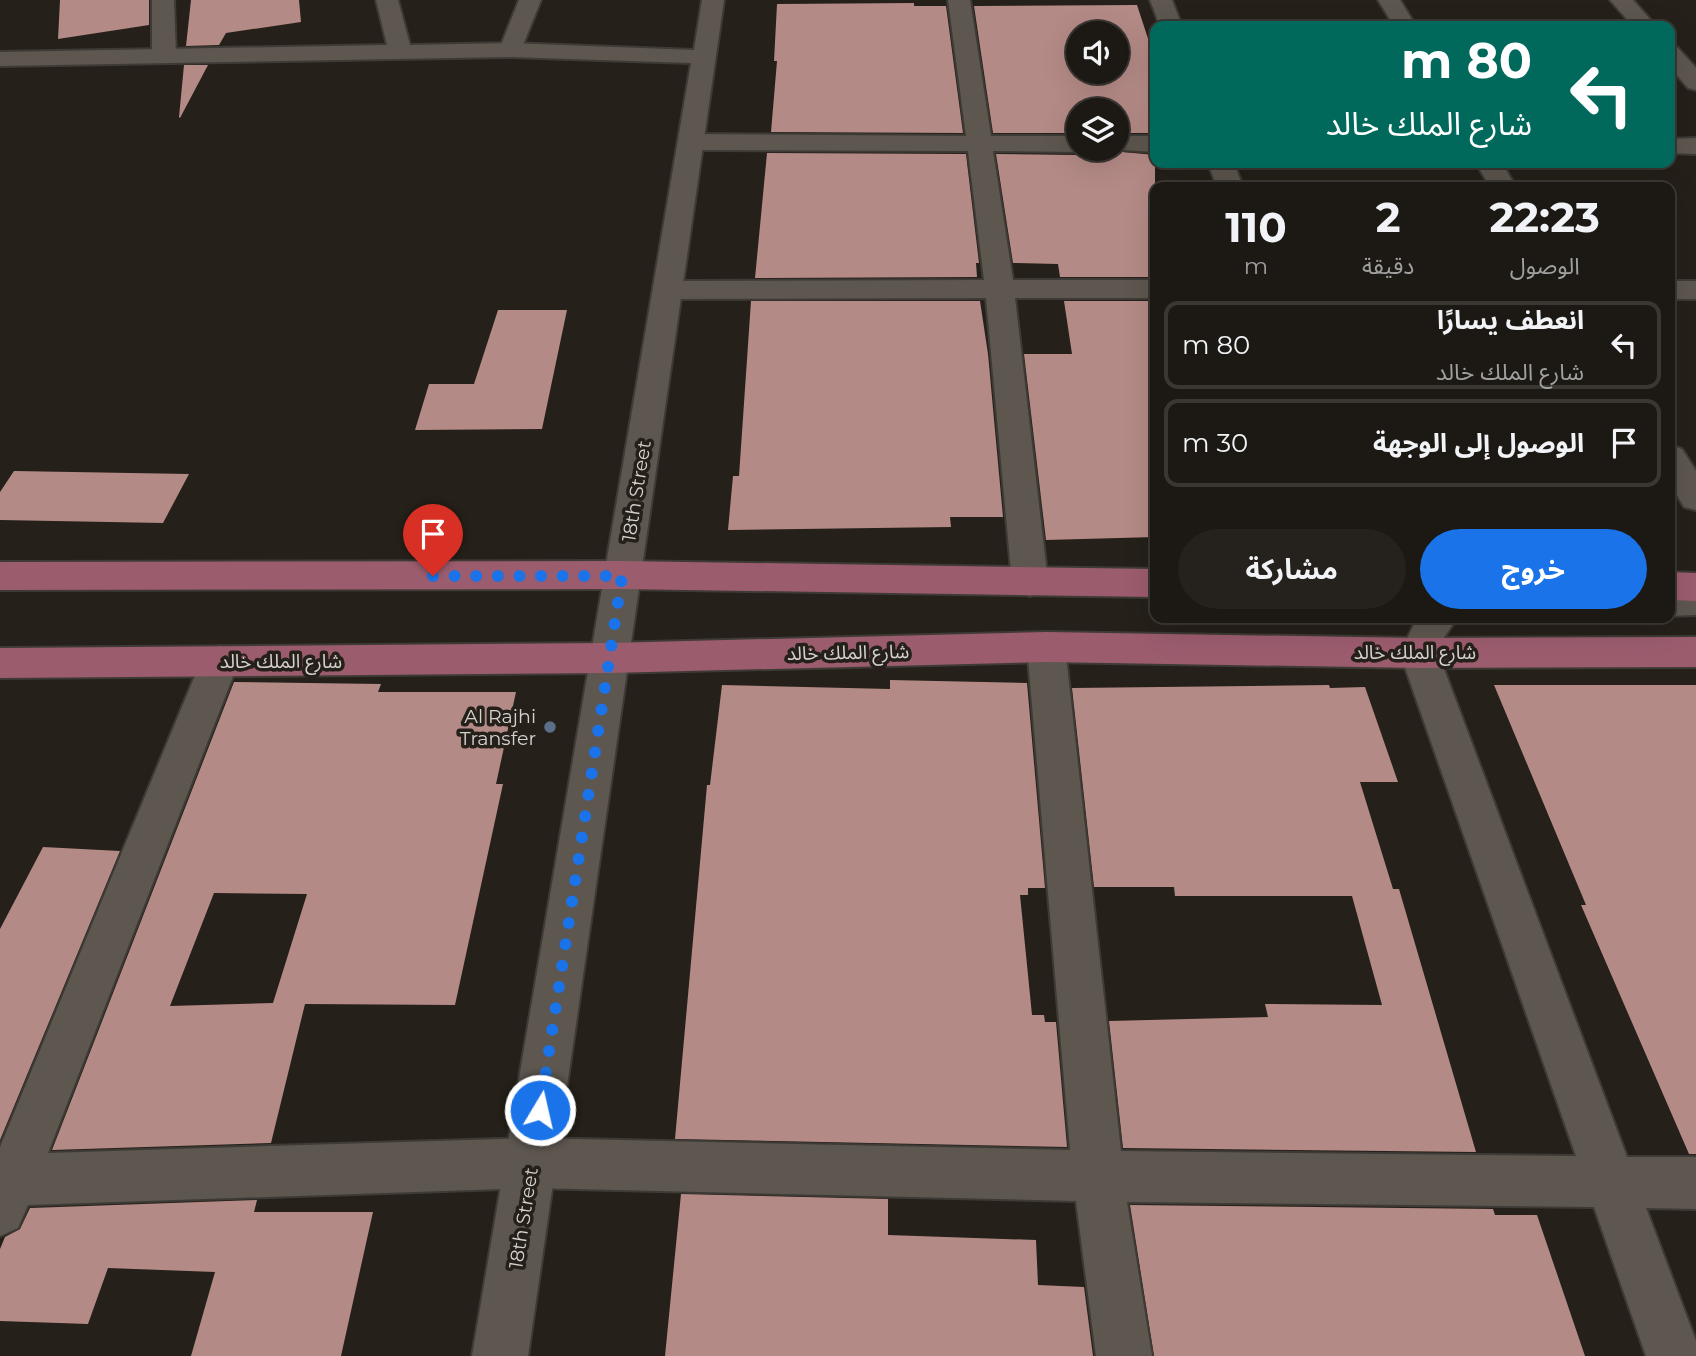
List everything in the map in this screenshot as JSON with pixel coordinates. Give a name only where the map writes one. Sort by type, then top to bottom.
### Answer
[{"type":"main road","points":[[0,576],[622,576],[1150,583]]},
{"type":"main road","points":[[1675,586],[1696,587]]},
{"type":"main road","name":"شارع الملك خالد","points":[[0,663],[610,658],[1428,635],[1696,652]]},
{"type":"street","points":[[163,0],[164,56]]},
{"type":"street","points":[[387,0],[400,52]]},
{"type":"street","points":[[510,50],[530,0]]},
{"type":"street","name":"18th Street","points":[[500,1356],[713,0]]},
{"type":"street","points":[[958,0],[1000,290],[1030,582]]},
{"type":"street","points":[[1161,0],[1169,21]]},
{"type":"street","points":[[1389,0],[1402,21]]},
{"type":"street","points":[[1621,0],[1640,21]]},
{"type":"street","points":[[0,59],[510,50],[704,57]]},
{"type":"street","points":[[1675,60],[1696,83]]},
{"type":"street","points":[[691,142],[1066,144]]},
{"type":"street","points":[[1129,144],[1150,144]]},
{"type":"street","points":[[1675,146],[1696,146]]},
{"type":"street","points":[[667,290],[1150,289]]},
{"type":"street","points":[[1675,290],[1696,290]]},
{"type":"street","points":[[1675,465],[1696,498]]},
{"type":"street","points":[[1675,602],[1696,601]]},
{"type":"street","points":[[1428,635],[1611,1183],[1674,1356]]},
{"type":"street","points":[[1046,647],[1098,1176],[1124,1356]]},
{"type":"street","points":[[220,661],[4,1190],[532,1163],[1098,1176],[1696,1183]]},
{"type":"building","points":[[60,0],[149,0],[149,25],[58,39]]},
{"type":"building","points":[[191,0],[299,0],[301,22],[226,33],[219,45],[186,46]]},
{"type":"building","points":[[914,3],[914,6],[946,6],[963,133],[771,132],[777,61],[774,61],[777,4]]},
{"type":"building","points":[[1137,5],[1150,45],[1150,133],[1129,133],[1129,98],[1066,98],[1066,133],[993,133],[974,6]]},
{"type":"building","points":[[184,65],[208,65],[180,118],[179,117]]},
{"type":"building","points":[[767,153],[966,154],[979,263],[976,263],[977,277],[755,278]]},
{"type":"building","points":[[1129,153],[1150,155],[1150,168],[1155,168],[1155,182],[1150,182],[1150,277],[1060,277],[1058,264],[1013,263],[996,154],[1066,155],[1066,161],[1129,161]]},
{"type":"building","points":[[751,301],[980,301],[988,354],[1003,517],[950,517],[951,527],[728,530],[733,476],[739,476]]},
{"type":"building","points":[[1064,301],[1150,301],[1150,537],[1046,540],[1024,354],[1072,354]]},
{"type":"building","points":[[498,310],[567,310],[542,429],[415,430],[429,384],[474,384]]},
{"type":"building","points":[[14,471],[189,474],[163,523],[0,520],[0,492]]},
{"type":"building","points":[[890,680],[1027,683],[1045,888],[1028,888],[1028,895],[1020,895],[1032,1015],[1044,1015],[1045,1022],[1056,1022],[1067,1147],[675,1139],[707,785],[710,785],[722,685],[890,689]]},
{"type":"building","points":[[234,682],[381,684],[378,692],[516,692],[496,784],[503,784],[455,1005],[305,1004],[271,1143],[52,1150]],"holes":[[[214,893],[307,894],[273,1003],[170,1006]]]},
{"type":"building","points":[[1329,685],[1330,688],[1365,687],[1398,782],[1360,782],[1393,889],[1399,889],[1476,1152],[1123,1148],[1109,1021],[1268,1017],[1265,1004],[1382,1005],[1352,896],[1175,896],[1174,887],[1094,887],[1072,688]]},
{"type":"building","points":[[1494,685],[1696,685],[1696,1154],[1689,1154],[1581,905],[1586,905]]},
{"type":"building","points":[[43,847],[120,851],[0,1140],[0,929]]},
{"type":"building","points":[[681,1194],[888,1199],[888,1235],[1036,1240],[1038,1285],[1084,1287],[1093,1356],[665,1356]]},
{"type":"building","points":[[257,1200],[254,1212],[373,1212],[341,1356],[191,1356],[215,1272],[108,1268],[88,1324],[0,1321],[0,1249],[5,1237],[20,1229],[30,1208]]},
{"type":"building","points":[[1130,1205],[1493,1209],[1495,1215],[1537,1215],[1585,1356],[1154,1356]]},
{"type":"place","name":"Al Rajhi Transfer","points":[[550,727]]},
{"type":"route","points":[[433,576],[622,576],[540,1110]]}]
